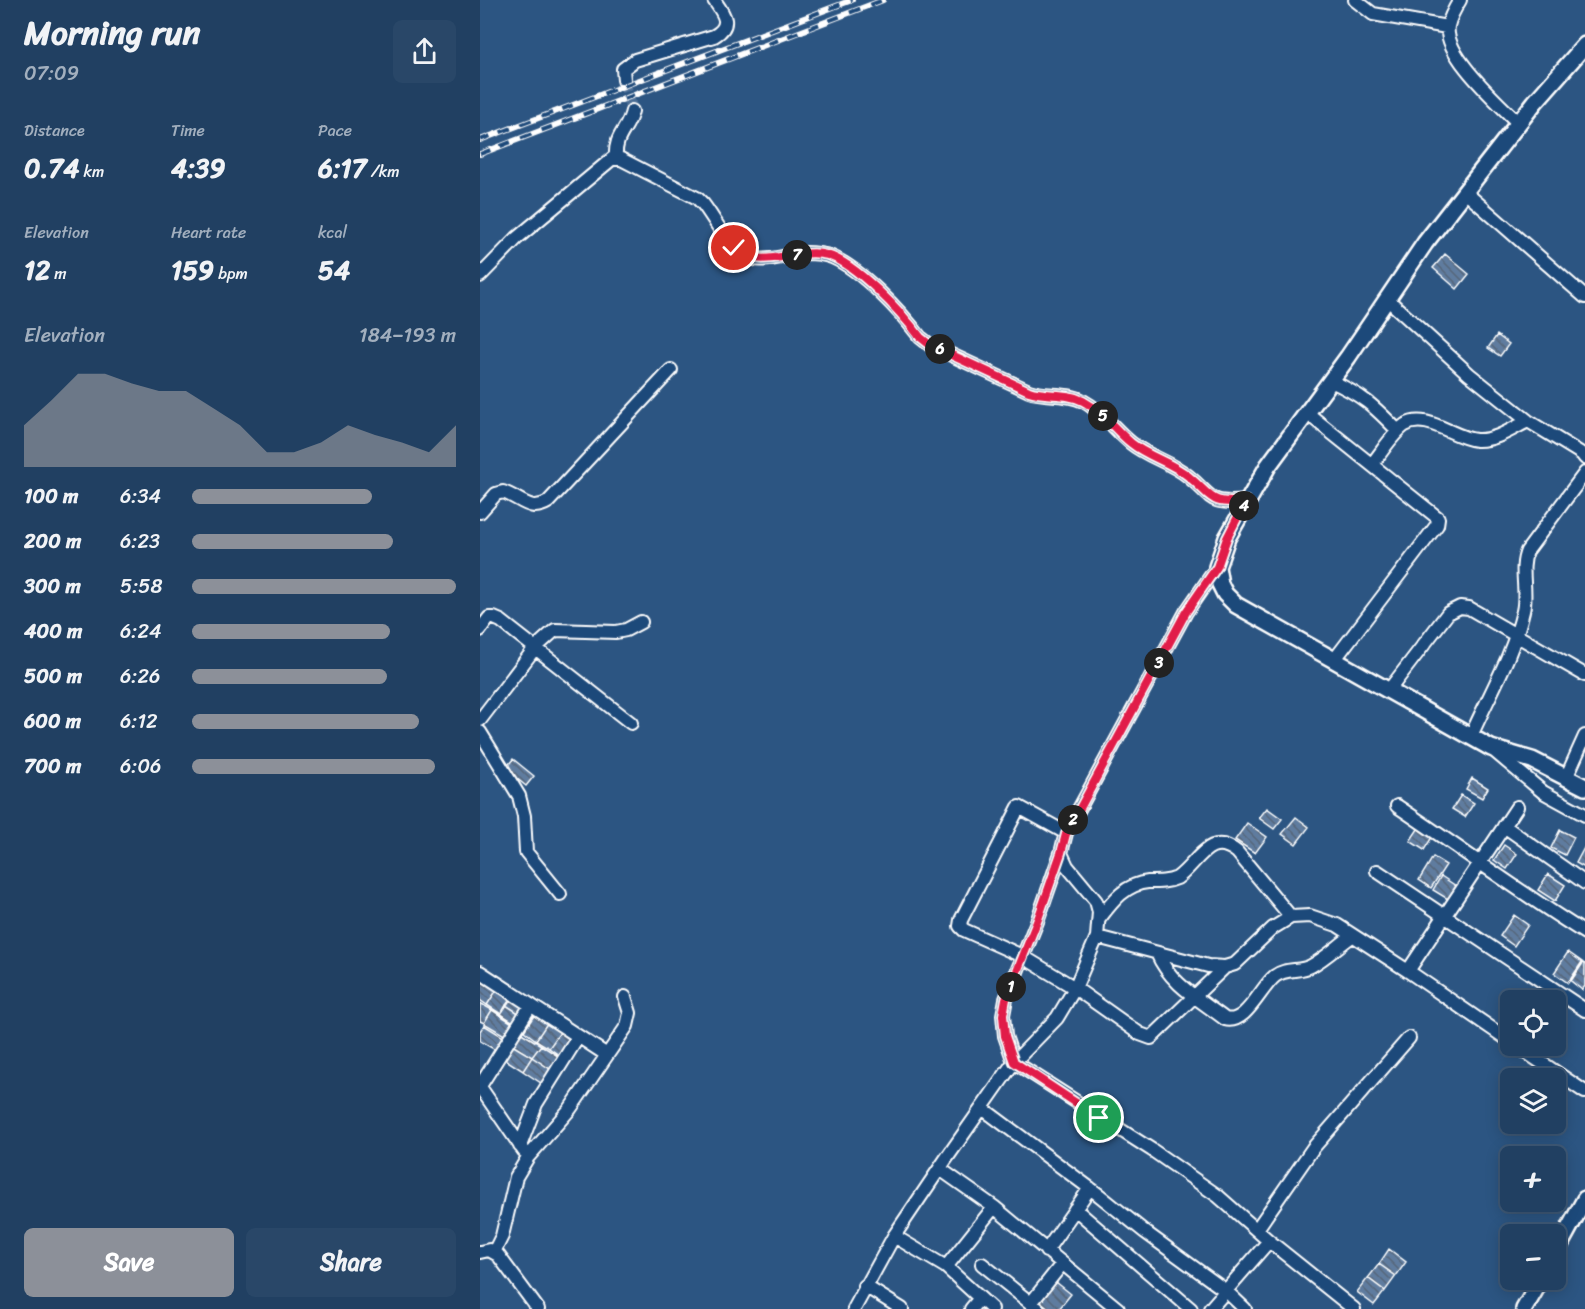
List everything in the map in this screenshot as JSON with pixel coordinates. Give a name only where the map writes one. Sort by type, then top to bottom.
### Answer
[{"type":"street","points":[[624,80],[623,69],[635,60],[714,36],[723,31],[726,23],[723,12],[714,0]]},
{"type":"street","points":[[1355,0],[1373,14],[1448,27]]},
{"type":"street","points":[[1460,0],[1448,27],[1452,47],[1464,67],[1518,123]]},
{"type":"street","points":[[1354,1309],[1269,1241],[1218,1196],[1152,1150],[1014,1062],[1005,1036],[1003,1015],[1006,999],[1038,919],[1066,834],[1186,612],[1217,567],[1227,538],[1246,501],[1268,466],[1425,243],[1518,123],[1585,45]]},
{"type":"street","points":[[616,159],[617,140],[632,111]]},
{"type":"street","points":[[480,276],[517,238],[607,163],[616,159],[634,165],[697,198],[734,248],[742,255],[763,259],[806,253],[831,256],[846,264],[866,280],[930,345],[1029,391],[1082,400],[1099,412],[1131,443],[1186,474],[1210,498],[1221,503],[1246,501]]},
{"type":"street","points":[[1465,192],[1585,297]]},
{"type":"street","points":[[1387,299],[1469,374],[1528,421],[1585,458]]},
{"type":"street","points":[[480,512],[496,494],[503,492],[534,507],[548,502],[671,370]]},
{"type":"street","points":[[1330,381],[1363,397],[1398,431]]},
{"type":"street","points":[[1307,413],[1435,514],[1438,522],[1335,659]]},
{"type":"street","points":[[1372,464],[1406,424],[1417,421],[1429,423],[1458,436],[1476,440],[1490,439],[1528,421]]},
{"type":"street","points":[[1471,736],[1517,636],[1525,596],[1524,559],[1527,551],[1585,473]]},
{"type":"street","points":[[1217,567],[1220,584],[1225,594],[1236,605],[1471,736],[1491,748],[1543,792],[1585,814]]},
{"type":"street","points":[[1389,690],[1448,613],[1460,607],[1469,608],[1585,675]]},
{"type":"street","points":[[480,630],[489,618],[494,618],[631,723]]},
{"type":"street","points":[[480,720],[535,648],[555,630],[616,632],[626,630],[641,622]]},
{"type":"street","points":[[480,732],[519,796],[524,816],[526,852],[560,894]]},
{"type":"street","points":[[1566,778],[1585,736]]},
{"type":"street","points":[[1491,748],[1532,760],[1585,787]]},
{"type":"street","points":[[1397,806],[1481,862],[1534,901],[1585,933]]},
{"type":"street","points":[[1066,834],[1019,807],[960,926],[969,934],[1022,957],[1075,988],[1140,1034],[1151,1038],[1225,967]]},
{"type":"street","points":[[1408,971],[1517,807]]},
{"type":"street","points":[[1504,826],[1585,883]]},
{"type":"street","points":[[1099,919],[1122,892],[1134,885],[1170,881],[1177,878],[1210,846],[1222,843],[1237,852],[1291,917]]},
{"type":"street","points":[[854,1309],[894,1236],[940,1169],[1014,1062],[1057,1018],[1075,988],[1097,937],[1099,919],[1096,901],[1067,866],[1061,853]]},
{"type":"street","points":[[1377,871],[1585,1010]]},
{"type":"street","points":[[1097,937],[1208,966],[1225,967],[1235,964],[1247,955],[1273,928],[1291,917],[1310,916],[1324,919],[1408,971],[1500,1034]]},
{"type":"street","points":[[1157,952],[1163,968],[1171,978],[1225,1019],[1232,1021],[1238,1019],[1277,974],[1311,966],[1352,936]]},
{"type":"street","points":[[481,974],[607,1055]]},
{"type":"street","points":[[494,1252],[502,1236],[516,1177],[528,1157],[570,1110],[627,1026],[630,1018],[625,997]]},
{"type":"street","points":[[528,1157],[480,1087],[531,1005]]},
{"type":"street","points":[[520,1146],[536,1104],[578,1037]]},
{"type":"street","points":[[1257,1229],[1313,1148],[1409,1038]]},
{"type":"street","points":[[1532,1056],[1585,1092]]},
{"type":"street","points":[[982,1108],[1226,1291],[1245,1309]]},
{"type":"street","points":[[940,1169],[994,1207],[1118,1309]]},
{"type":"street","points":[[1046,1251],[1090,1188]]},
{"type":"street","points":[[1566,1234],[1585,1199]]},
{"type":"street","points":[[946,1268],[994,1207]]},
{"type":"street","points":[[1075,1209],[1191,1309]]},
{"type":"street","points":[[894,1236],[946,1268],[992,1309]]},
{"type":"street","points":[[1210,1309],[1269,1241]]},
{"type":"street","points":[[480,1252],[489,1250],[494,1252],[538,1309]]},
{"type":"street","points":[[982,1264],[1035,1306],[1062,1264]]},
{"type":"street","points":[[866,1286],[902,1309]]},
{"type":"street","points":[[1524,1309],[1534,1290]]},
{"type":"street","points":[[972,1309],[980,1298]]},
{"type":"building","points":[[1445,254],[1469,274],[1457,289],[1433,268]]},
{"type":"building","points":[[1497,335],[1509,344],[1500,356],[1488,348]]},
{"type":"building","points":[[513,759],[534,776],[526,786],[505,769]]},
{"type":"building","points":[[1472,778],[1488,788],[1482,798],[1466,789]]},
{"type":"building","points":[[1461,795],[1474,803],[1465,817],[1452,809]]},
{"type":"building","points":[[1267,808],[1282,819],[1274,829],[1259,818]]},
{"type":"building","points":[[1296,817],[1309,827],[1296,844],[1282,834]]},
{"type":"building","points":[[1247,823],[1267,837],[1255,853],[1235,840]]},
{"type":"building","points":[[1420,826],[1434,834],[1424,850],[1410,841]]},
{"type":"building","points":[[1560,830],[1574,837],[1565,855],[1551,848]]},
{"type":"building","points":[[1504,845],[1517,854],[1507,869],[1494,860]]},
{"type":"building","points":[[1585,846],[1585,868],[1576,863]]},
{"type":"building","points":[[1433,857],[1446,865],[1431,888],[1419,880]]},
{"type":"building","points":[[1548,874],[1565,885],[1555,901],[1538,890]]},
{"type":"building","points":[[1441,876],[1459,888],[1451,901],[1433,890]]},
{"type":"building","points":[[1514,915],[1528,925],[1514,946],[1500,936]]},
{"type":"building","points":[[1568,952],[1582,962],[1568,983],[1554,973]]},
{"type":"building","points":[[1583,963],[1585,964],[1585,986],[1582,990],[1571,981]]},
{"type":"building","points":[[484,979],[498,988],[487,1005],[480,1000],[480,985]]},
{"type":"building","points":[[498,988],[512,997],[501,1014],[487,1005]]},
{"type":"building","points":[[512,997],[526,1006],[520,1014],[506,1005]]},
{"type":"building","points":[[480,1003],[492,1010],[484,1023],[480,1021]]},
{"type":"building","points":[[506,1005],[520,1014],[515,1023],[501,1014]]},
{"type":"building","points":[[492,1010],[514,1024],[506,1036],[484,1023]]},
{"type":"building","points":[[535,1014],[548,1022],[536,1040],[524,1031]]},
{"type":"building","points":[[548,1022],[561,1031],[549,1048],[536,1040]]},
{"type":"building","points":[[484,1025],[505,1038],[497,1051],[480,1041],[480,1031]]},
{"type":"building","points":[[561,1031],[573,1039],[562,1057],[549,1048]]},
{"type":"building","points":[[520,1032],[541,1045],[532,1057],[512,1045]]},
{"type":"building","points":[[512,1045],[532,1057],[523,1071],[503,1058]]},
{"type":"building","points":[[541,1045],[561,1058],[553,1071],[532,1057]]},
{"type":"building","points":[[532,1057],[553,1071],[544,1085],[523,1071]]},
{"type":"building","points":[[1389,1249],[1406,1262],[1396,1276],[1379,1264]]},
{"type":"building","points":[[1379,1264],[1396,1276],[1385,1291],[1368,1278]]},
{"type":"building","points":[[1368,1278],[1385,1291],[1374,1305],[1357,1292]]},
{"type":"building","points":[[1056,1282],[1071,1294],[1059,1309],[1050,1309],[1040,1301]]},
{"type":"tunnel","points":[[624,80],[632,111]]},
{"type":"railway","points":[[480,140],[852,0]]},
{"type":"railway","points":[[480,154],[883,0]]},
{"type":"route","points":[[734,248],[750,258],[763,259],[806,253],[831,256],[846,264],[866,280],[930,345],[1029,391],[1082,400],[1094,408],[1131,443],[1186,474],[1210,498],[1221,503],[1246,501],[1227,538],[1217,567],[1186,612],[1066,834],[1038,919],[1006,999],[1003,1015],[1005,1036],[1014,1062],[1099,1118]]}]
